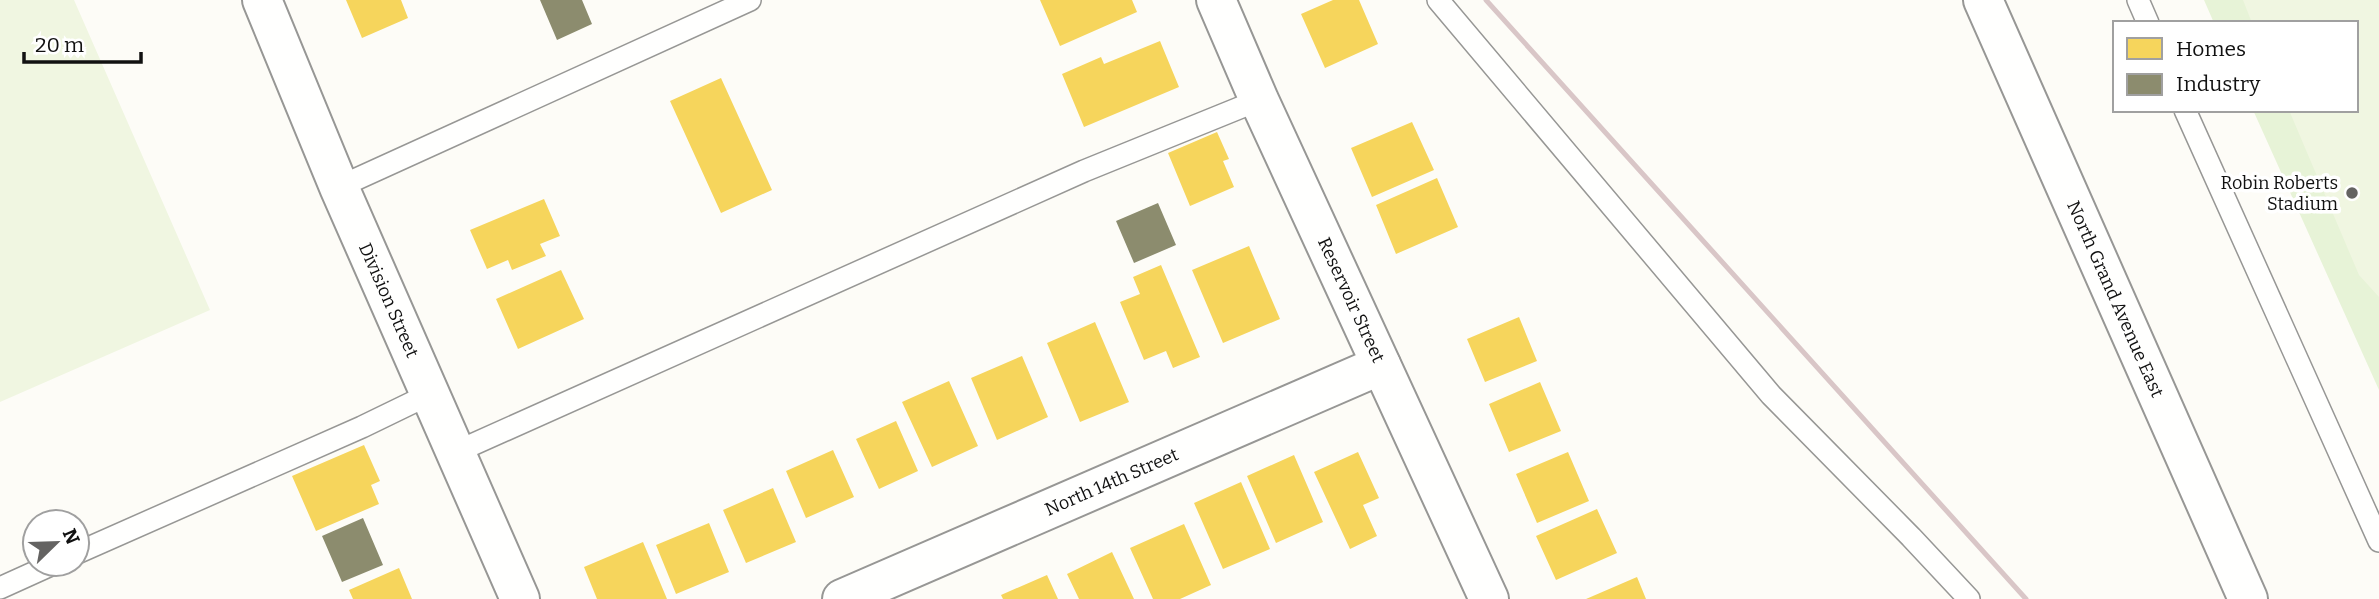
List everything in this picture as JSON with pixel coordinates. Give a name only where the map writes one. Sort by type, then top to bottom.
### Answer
[{"type":"street","name":"Division Street","points":[[262,0],[339,187],[520,599]]},
{"type":"street","name":"Reservoir Street","points":[[1216,0],[1259,100],[1489,599]]},
{"type":"street","name":"North Grand Avenue East","points":[[1983,0],[2248,599]]},
{"type":"street","name":"North 14th Street","points":[[842,599],[1381,365]]},
{"type":"lane","points":[[339,187],[750,0]]},
{"type":"lane","points":[[1438,0],[1771,395],[1969,599]]},
{"type":"lane","points":[[2138,0],[2147,21]]},
{"type":"lane","points":[[456,452],[1084,170],[1259,100]]},
{"type":"lane","points":[[2186,112],[2379,541]]},
{"type":"lane","points":[[91,547],[430,394]]},
{"type":"lane","points":[[0,587],[21,578]]},
{"type":"green space","points":[[0,0],[74,0],[210,310],[0,402]]},
{"type":"green space","points":[[2204,0],[2379,0],[2379,390],[2254,112],[2358,112],[2358,21],[2213,21]]},
{"type":"green space","name":"Robin Roberts Stadium","points":[[2243,0],[2379,0],[2379,297],[2359,275],[2290,112],[2358,112],[2358,21],[2251,21]]},
{"type":"building: Homes","points":[[346,0],[401,0],[408,18],[362,38]]},
{"type":"building: Homes","points":[[1040,0],[1132,0],[1137,12],[1060,46]]},
{"type":"building: Homes","points":[[1333,0],[1359,0],[1378,44],[1325,68],[1301,14]]},
{"type":"building: Homes","points":[[1160,41],[1179,87],[1084,127],[1062,74],[1101,57],[1104,64]]},
{"type":"building: Homes","points":[[721,78],[772,190],[721,213],[670,101]]},
{"type":"building: Homes","points":[[1412,122],[1434,170],[1372,197],[1351,148]]},
{"type":"building: Homes","points":[[1217,132],[1229,159],[1223,161],[1234,187],[1190,206],[1168,153]]},
{"type":"building: Homes","points":[[1437,178],[1458,227],[1396,254],[1376,205]]},
{"type":"building: Homes","points":[[544,199],[560,236],[540,244],[546,256],[512,270],[508,260],[487,269],[470,230]]},
{"type":"building: Homes","points":[[1249,246],[1280,319],[1223,343],[1192,270]]},
{"type":"building: Homes","points":[[1161,265],[1200,357],[1173,368],[1166,351],[1144,360],[1120,302],[1140,294],[1133,277]]},
{"type":"building: Homes","points":[[561,270],[584,319],[518,349],[496,299]]},
{"type":"building: Homes","points":[[1519,317],[1537,361],[1485,382],[1467,339]]},
{"type":"building: Homes","points":[[1095,322],[1129,402],[1080,422],[1047,343]]},
{"type":"building: Homes","points":[[1022,356],[1048,417],[997,440],[971,378]]},
{"type":"building: Homes","points":[[949,381],[978,446],[932,467],[902,402]]},
{"type":"building: Homes","points":[[1540,382],[1561,431],[1509,452],[1489,404]]},
{"type":"building: Homes","points":[[896,421],[918,471],[879,489],[856,439]]},
{"type":"building: Homes","points":[[364,445],[380,481],[371,485],[379,504],[316,531],[292,476]]},
{"type":"building: Homes","points":[[833,450],[854,497],[806,518],[786,471]]},
{"type":"building: Homes","points":[[1358,452],[1379,498],[1363,505],[1377,536],[1350,549],[1314,472]]},
{"type":"building: Homes","points":[[1568,452],[1589,501],[1537,523],[1516,474]]},
{"type":"building: Homes","points":[[1294,455],[1323,522],[1276,543],[1247,476]]},
{"type":"building: Homes","points":[[1241,482],[1270,549],[1223,569],[1194,503]]},
{"type":"building: Homes","points":[[773,488],[796,542],[746,563],[723,510]]},
{"type":"building: Homes","points":[[1597,509],[1617,553],[1556,580],[1536,536]]},
{"type":"building: Homes","points":[[709,523],[729,572],[676,594],[656,545]]},
{"type":"building: Homes","points":[[1184,524],[1211,585],[1180,599],[1153,599],[1130,548]]},
{"type":"building: Homes","points":[[643,542],[667,599],[597,599],[584,567]]},
{"type":"building: Homes","points":[[1112,552],[1134,599],[1079,599],[1067,574]]},
{"type":"building: Homes","points":[[399,568],[412,599],[353,599],[349,590]]},
{"type":"building: Homes","points":[[1047,575],[1058,599],[1003,599],[1001,595]]},
{"type":"building: Homes","points":[[1637,577],[1646,599],[1586,599]]},
{"type":"building: Industry","points":[[540,0],[582,0],[592,24],[557,40]]},
{"type":"building: Industry","points":[[1158,203],[1176,245],[1134,263],[1116,221]]},
{"type":"building: Industry","points":[[363,518],[383,565],[342,582],[322,536]]},
{"type":"railway","points":[[1486,0],[2026,599]]},
{"type":"place","name":"Robin Roberts Stadium","points":[[2352,193]]}]
